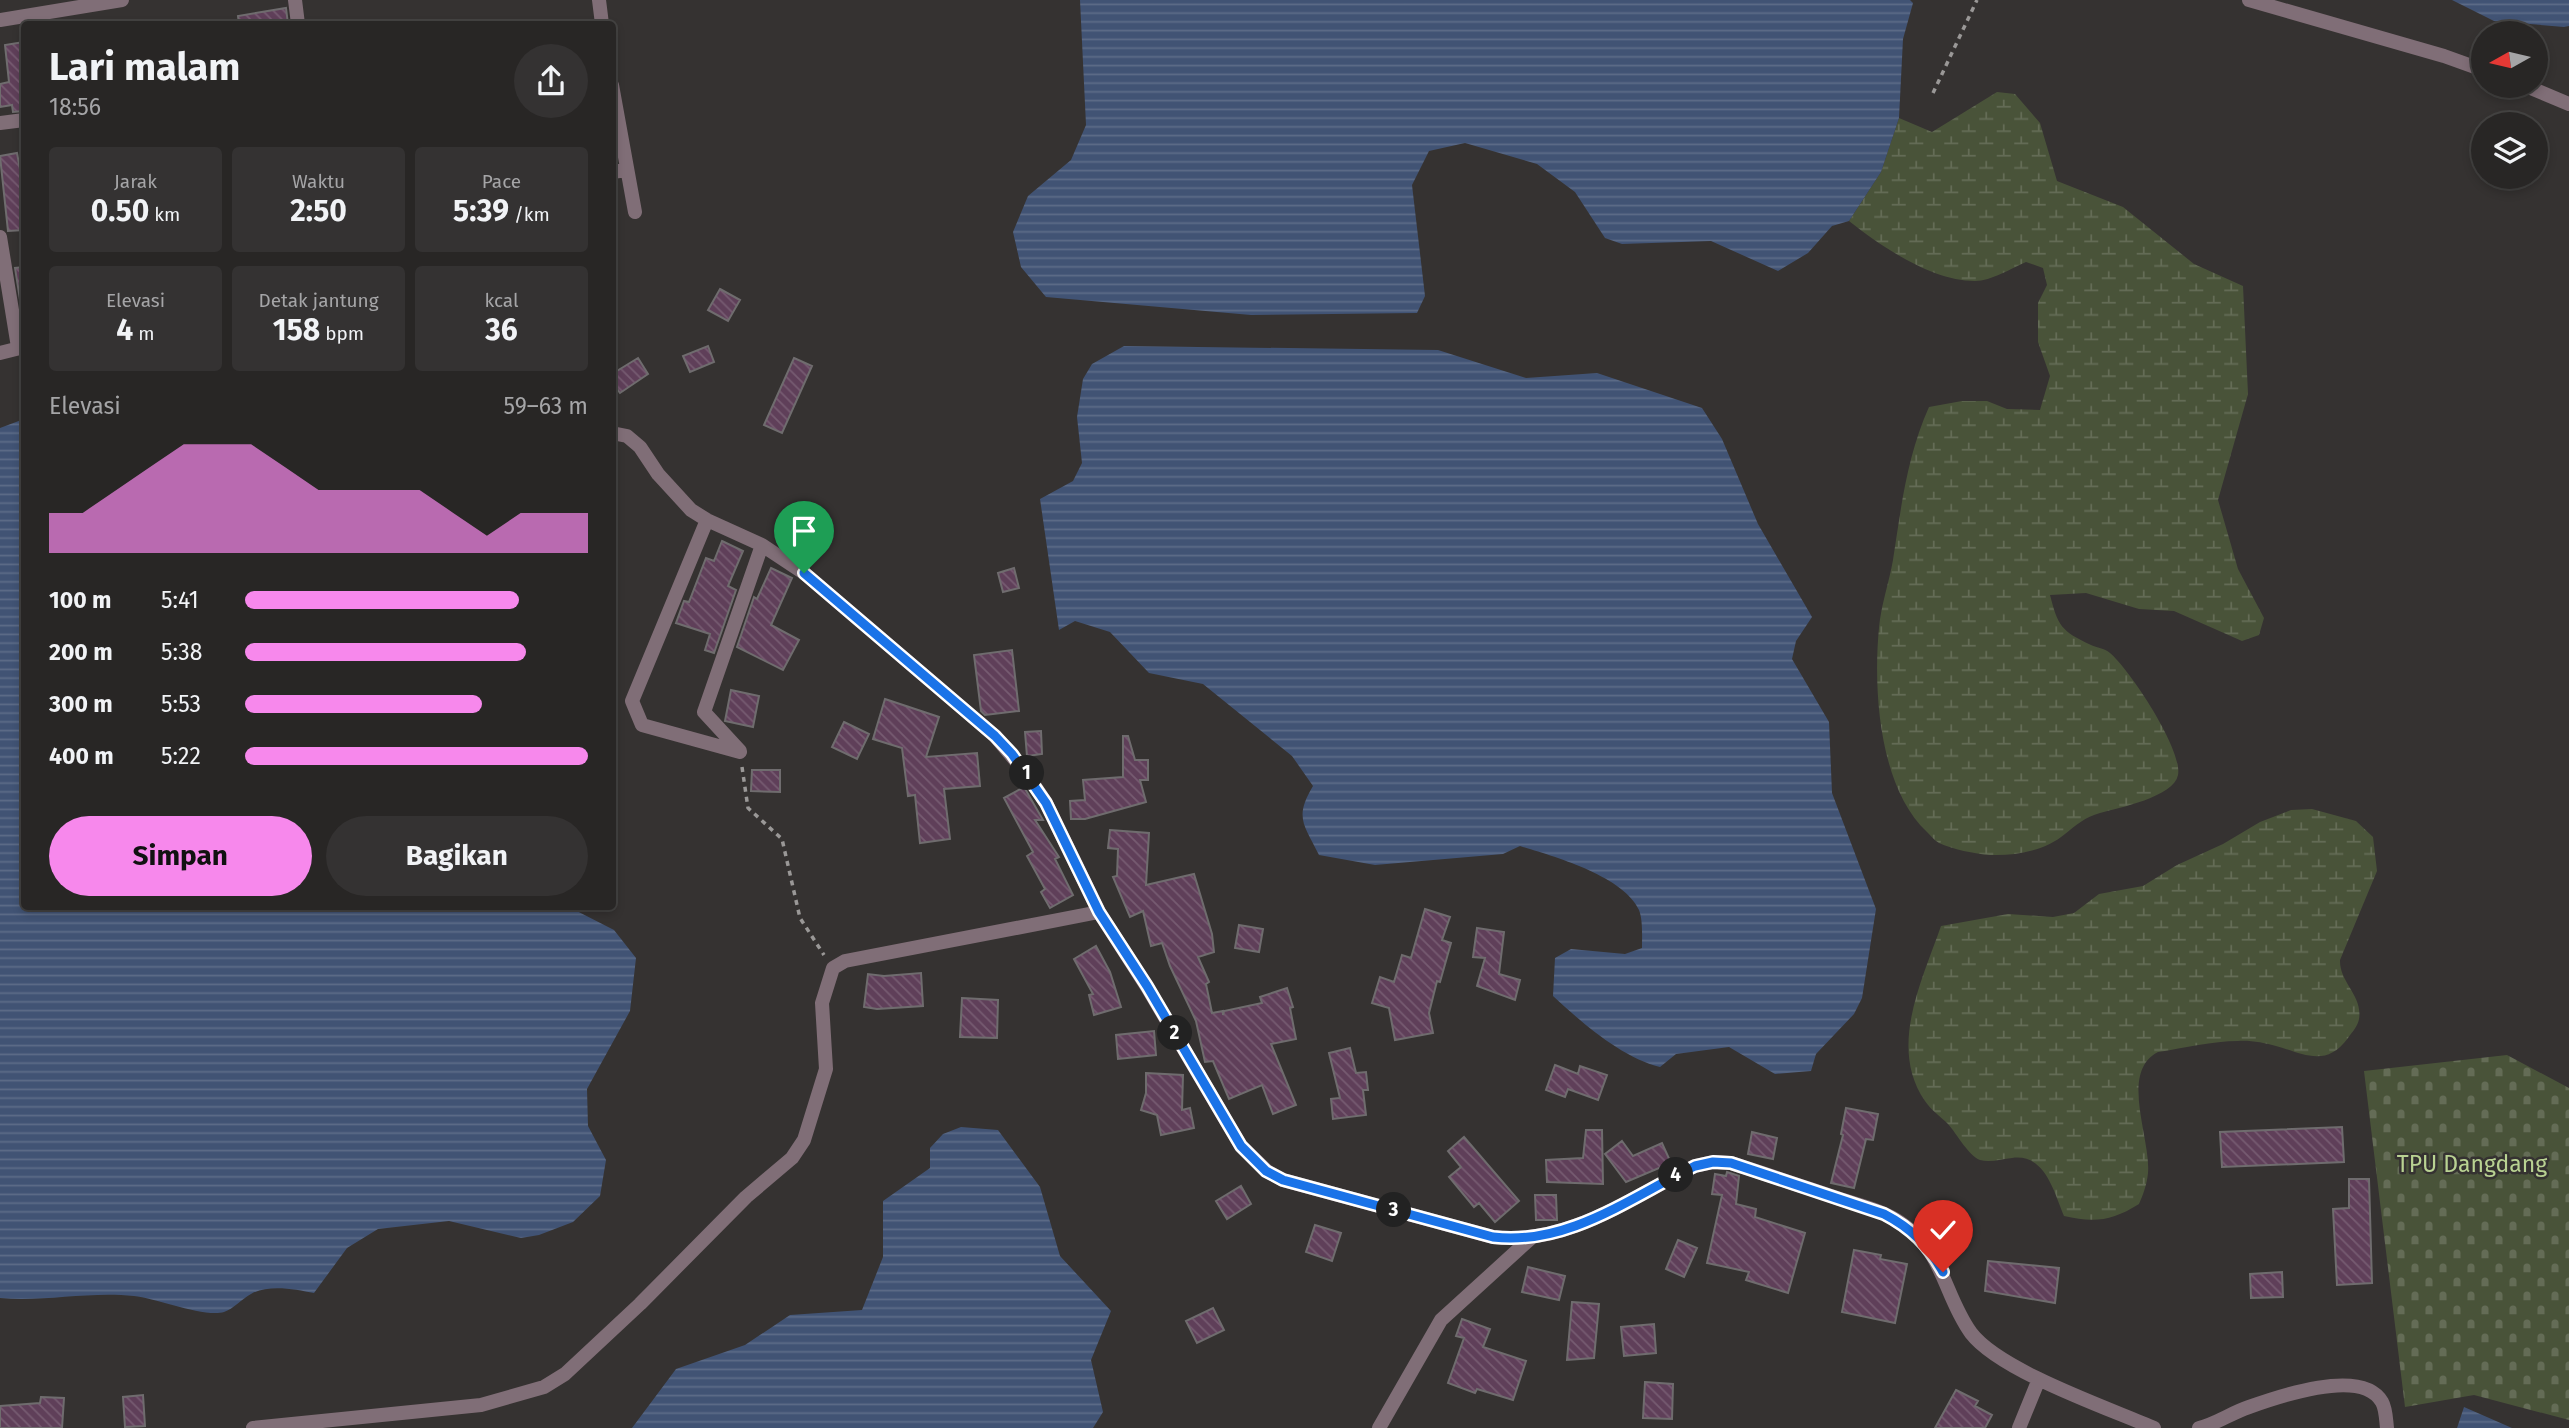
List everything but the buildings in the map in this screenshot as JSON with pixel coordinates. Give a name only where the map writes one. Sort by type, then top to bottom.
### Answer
[{"type":"street","points":[[0,20],[122,0]]},
{"type":"street","points":[[295,0],[298,21]]},
{"type":"street","points":[[599,0],[602,21]]},
{"type":"street","points":[[2249,0],[2471,66]]},
{"type":"street","points":[[2548,95],[2569,104]]},
{"type":"street","points":[[0,123],[21,120]]},
{"type":"street","points":[[616,128],[620,171],[635,212]]},
{"type":"street","points":[[0,237],[21,347],[0,353]]},
{"type":"street","points":[[616,434],[627,436],[640,447],[676,495],[691,510],[762,545],[804,573],[995,736],[1012,754],[1046,803],[1099,912],[1147,986],[1241,1146],[1266,1171],[1283,1180],[1493,1237],[1515,1240],[1531,1238],[1590,1220],[1695,1166],[1713,1162],[1731,1163],[1867,1208],[1902,1223],[1932,1252],[1973,1336],[2017,1368],[2154,1428]]},
{"type":"street","points":[[707,520],[632,701],[642,725],[740,751]]},
{"type":"street","points":[[740,751],[704,712],[762,545]]},
{"type":"street","points":[[253,1428],[481,1405],[544,1387],[565,1374],[640,1304],[746,1197],[792,1158],[804,1140],[826,1069],[822,1003],[833,968],[845,961],[1099,912]]},
{"type":"street","points":[[1379,1428],[1441,1320],[1531,1238]]},
{"type":"street","points":[[2019,1428],[2039,1378]]},
{"type":"street","points":[[2199,1428],[2247,1408],[2317,1387],[2348,1386],[2364,1387],[2376,1395],[2383,1403],[2387,1428]]},
{"type":"path","points":[[1934,93],[1977,0]]},
{"type":"path","points":[[740,751],[748,808],[782,839],[800,918],[833,968]]},
{"type":"green space","points":[[1997,92],[2015,94],[2040,123],[2057,181],[2123,207],[2194,264],[2243,286],[2248,394],[2218,500],[2238,569],[2264,618],[2259,635],[2242,641],[2174,611],[2139,609],[2086,593],[2050,595],[2062,626],[2081,640],[2108,651],[2142,692],[2172,748],[2178,775],[2167,790],[2132,805],[2090,817],[2048,845],[2000,855],[1971,852],[1939,843],[1911,813],[1898,790],[1883,736],[1877,653],[1881,611],[1910,463],[1929,407],[1962,401],[1987,401],[2007,409],[2040,410],[2050,376],[2038,342],[2038,303],[2047,285],[2043,268],[2026,262],[1988,279],[1975,281],[1942,275],[1908,261],[1849,221],[1881,172],[1899,118],[1932,132]]},
{"type":"green space","points":[[2312,809],[2356,821],[2373,837],[2377,871],[2340,960],[2343,975],[2358,1003],[2359,1019],[2340,1047],[2323,1056],[2314,1056],[2252,1041],[2228,1041],[2158,1052],[2146,1062],[2140,1074],[2138,1090],[2148,1159],[2145,1189],[2139,1204],[2111,1217],[2094,1220],[2064,1216],[2047,1176],[2033,1162],[2023,1158],[1980,1160],[1971,1154],[1948,1124],[1925,1101],[1914,1080],[1909,1059],[1912,1014],[1941,926],[2008,914],[2053,917],[2074,913],[2099,894],[2143,886],[2177,865],[2223,844],[2260,822],[2291,810]]},
{"type":"green space","name":"TPU Dangdang","points":[[2507,1055],[2569,1088],[2569,1420],[2474,1395],[2405,1407],[2364,1071]]},
{"type":"water","points":[[1080,0],[1910,0],[1913,3],[1903,39],[1899,118],[1881,172],[1849,221],[1832,226],[1808,253],[1778,271],[1711,241],[1622,244],[1605,238],[1575,192],[1537,164],[1465,143],[1429,151],[1412,185],[1425,296],[1417,313],[1251,315],[1046,297],[1021,267],[1013,232],[1028,196],[1071,160],[1086,125]]},
{"type":"water","points":[[2452,0],[2569,0],[2569,26],[2548,26],[2548,21],[2494,21]]},
{"type":"water","points":[[1124,346],[1438,350],[1526,378],[1597,373],[1702,408],[1722,439],[1758,524],[1812,617],[1796,641],[1792,659],[1829,722],[1832,793],[1876,909],[1862,998],[1854,1014],[1816,1054],[1811,1071],[1775,1074],[1729,1047],[1676,1054],[1660,1067],[1631,1056],[1589,1028],[1553,996],[1555,958],[1571,949],[1625,954],[1642,948],[1639,910],[1619,887],[1586,869],[1520,846],[1503,854],[1375,865],[1319,855],[1303,821],[1304,806],[1313,786],[1292,756],[1203,684],[1149,673],[1110,632],[1075,621],[1059,630],[1040,499],[1073,481],[1082,463],[1077,417],[1083,379],[1092,364]]},
{"type":"water","points":[[21,420],[21,910],[575,910],[614,930],[636,958],[630,1011],[587,1089],[588,1126],[606,1160],[600,1196],[573,1222],[539,1235],[521,1238],[449,1221],[378,1229],[347,1248],[314,1293],[265,1289],[251,1294],[224,1312],[193,1310],[134,1296],[0,1298],[0,428]]},
{"type":"water","points":[[961,1127],[998,1130],[1040,1187],[1060,1256],[1111,1311],[1091,1360],[1103,1412],[1093,1428],[632,1428],[676,1369],[745,1345],[790,1315],[862,1310],[883,1257],[883,1201],[930,1168],[930,1148],[943,1134]]},
{"type":"water","points":[[2464,1407],[2512,1428],[2457,1428]]},
{"type":"route","points":[[804,573],[995,736],[1012,754],[1046,803],[1099,912],[1124,948],[1241,1146],[1266,1171],[1283,1180],[1493,1237],[1515,1240],[1555,1233],[1590,1220],[1695,1166],[1713,1162],[1731,1163],[1884,1214],[1902,1223],[1932,1252],[1943,1272]]}]
